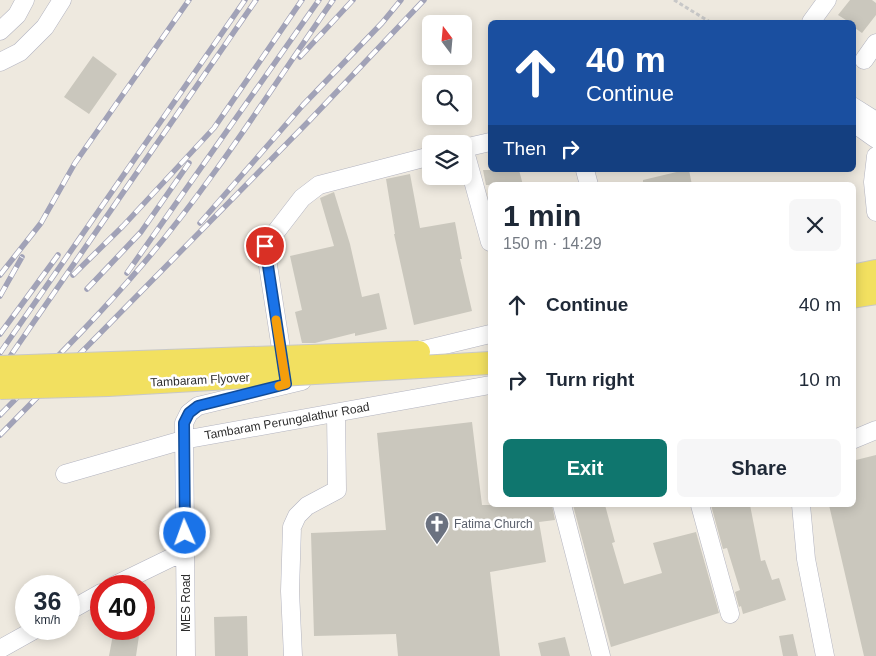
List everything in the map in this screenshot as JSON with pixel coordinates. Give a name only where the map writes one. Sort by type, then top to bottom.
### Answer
[{"type":"main road","points":[[856,275],[876,271]]},
{"type":"main road","points":[[856,296],[876,293]]},
{"type":"main road","name":"Tambaram Flyover","points":[[0,367],[488,348]]},
{"type":"main road","name":"Tambaram Flyover","points":[[0,388],[118,384],[488,363]]},
{"type":"street","points":[[0,31],[17,15],[25,0]]},
{"type":"street","points":[[0,62],[20,52],[45,27],[62,0]]},
{"type":"street","points":[[812,20],[827,0]]},
{"type":"street","points":[[864,60],[876,43]]},
{"type":"street","points":[[856,108],[876,121]]},
{"type":"street","points":[[856,125],[876,139]]},
{"type":"street","points":[[472,146],[488,142]]},
{"type":"street","points":[[876,156],[873,182],[876,212]]},
{"type":"street","points":[[286,384],[265,246],[302,198],[319,185],[422,158]]},
{"type":"street","points":[[472,177],[488,235]]},
{"type":"street","points":[[135,575],[185,551],[184,423],[189,413],[198,406],[488,334]]},
{"type":"street","name":"Tambaram Perungalathur Road","points":[[65,474],[183,440],[488,385]]},
{"type":"street","points":[[293,656],[290,591],[292,526],[297,516],[307,506],[337,490],[336,413]]},
{"type":"street","points":[[856,438],[876,430]]},
{"type":"street","points":[[563,507],[601,656]]},
{"type":"street","points":[[701,507],[730,614]]},
{"type":"street","points":[[801,507],[806,559],[825,656]]},
{"type":"street","name":"MES Road","points":[[185,551],[186,656]]},
{"type":"street","points":[[0,649],[16,640]]},
{"type":"path","points":[[674,0],[707,20]]},
{"type":"building","points":[[850,0],[872,0],[876,3],[876,15],[862,33],[856,29],[856,20],[846,20],[838,15]]},
{"type":"building","points":[[93,56],[117,74],[89,114],[64,97]]},
{"type":"building","points":[[483,170],[488,170],[488,172],[520,172],[522,182],[488,182],[488,185],[486,185]]},
{"type":"building","points":[[677,172],[689,172],[691,182],[643,182],[643,180]]},
{"type":"building","points":[[410,174],[420,228],[455,222],[462,259],[460,259],[472,311],[414,325],[394,234],[386,179]]},
{"type":"building","points":[[334,192],[350,244],[362,297],[379,293],[387,329],[355,336],[355,333],[315,343],[302,343],[295,312],[302,310],[290,256],[334,246],[320,198]]},
{"type":"building","name":"Fatima Church","points":[[472,422],[482,505],[488,505],[488,507],[552,507],[555,520],[539,522],[546,562],[490,572],[500,656],[398,656],[396,634],[314,636],[311,533],[386,530],[377,433]]},
{"type":"building","points":[[876,455],[876,656],[864,656],[829,507],[856,507],[856,460]]},
{"type":"building","points":[[574,507],[606,507],[615,542],[612,543],[624,584],[662,573],[653,543],[696,532],[719,613],[611,647]]},
{"type":"building","points":[[712,507],[750,507],[761,561],[765,560],[772,580],[779,578],[786,600],[743,614],[735,592],[740,590],[727,548],[723,549]]},
{"type":"building","points":[[247,616],[248,656],[215,656],[214,617]]},
{"type":"building","points":[[793,634],[798,656],[783,656],[779,636]]},
{"type":"building","points":[[565,637],[570,656],[541,656],[538,643]]},
{"type":"building","points":[[112,640],[138,640],[136,656],[109,656]]},
{"type":"railway","points":[[0,275],[41,223],[75,163],[189,0]]},
{"type":"railway","points":[[0,353],[245,0]]},
{"type":"railway","points":[[0,371],[256,0]]},
{"type":"railway","points":[[73,275],[123,226],[214,128],[302,0]]},
{"type":"railway","points":[[127,273],[319,0]]},
{"type":"railway","points":[[0,415],[73,341],[169,233],[218,168],[333,0]]},
{"type":"railway","points":[[300,57],[353,0]]},
{"type":"railway","points":[[200,223],[303,105],[382,23],[401,0]]},
{"type":"railway","points":[[0,435],[309,121],[424,0]]},
{"type":"railway","points":[[87,289],[141,232],[189,163]]},
{"type":"railway","points":[[0,334],[58,255]]},
{"type":"railway","points":[[0,296],[22,257]]},
{"type":"slow traffic","points":[[276,320],[286,384],[279,386]]},
{"type":"place","name":"Fatima Church","points":[[437,545]]},
{"type":"route","points":[[185,533],[183,440],[184,423],[189,413],[198,406],[286,384],[265,246]]}]
